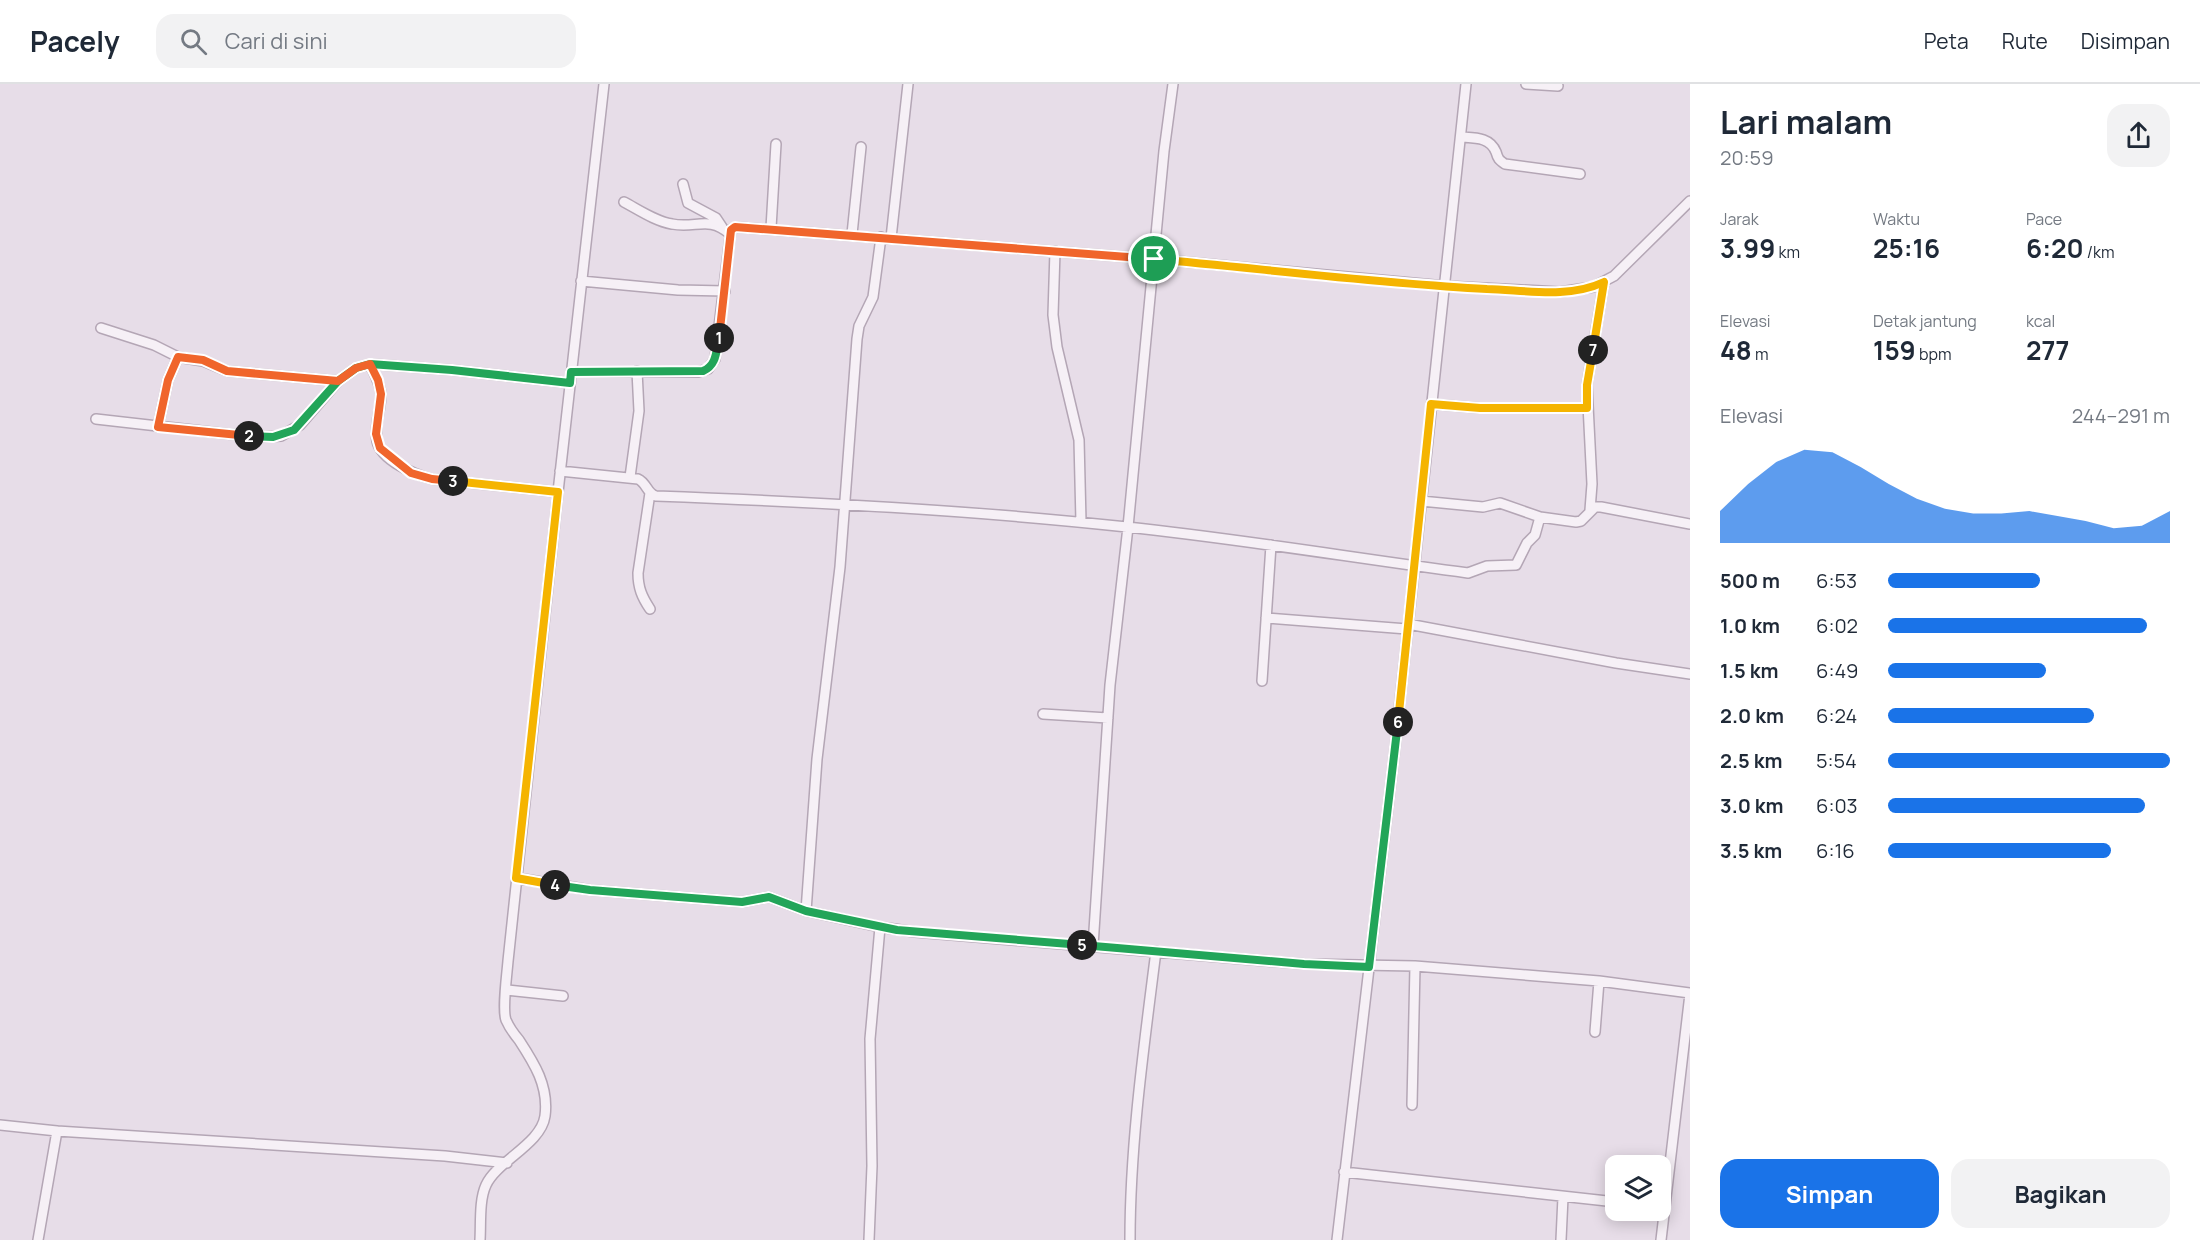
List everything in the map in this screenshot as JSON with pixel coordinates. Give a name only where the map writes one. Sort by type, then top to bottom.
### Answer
[{"type":"street","points":[[480,1240],[485,1187],[538,1131],[544,1119],[545,1106],[538,1072],[506,1020],[505,1008],[516,878],[604,84]]},
{"type":"street","points":[[891,238],[908,84]]},
{"type":"street","points":[[1093,946],[1110,682],[1128,527],[1164,151],[1173,84]]},
{"type":"street","points":[[1337,1240],[1466,84]]},
{"type":"street","points":[[1526,84],[1558,86]]},
{"type":"street","points":[[1461,137],[1488,141],[1497,157],[1505,164],[1580,174]]},
{"type":"street","points":[[771,228],[776,144]]},
{"type":"street","points":[[852,234],[861,147]]},
{"type":"street","points":[[683,184],[688,203],[716,218],[730,234]]},
{"type":"street","points":[[571,372],[698,372],[708,369],[715,359],[725,291],[730,234],[735,227],[852,234],[1154,259],[1445,286],[1560,292],[1593,287],[1604,282],[1631,261],[1690,201]]},
{"type":"street","points":[[624,202],[651,217],[670,224],[712,223],[722,227]]},
{"type":"street","points":[[806,911],[817,759],[840,564],[856,339],[859,326],[873,297],[881,237]]},
{"type":"street","points":[[1055,251],[1053,315],[1057,347],[1079,441],[1081,522]]},
{"type":"street","points":[[581,281],[678,290],[725,291]]},
{"type":"street","points":[[1421,501],[1483,507],[1500,503],[1540,517],[1576,522],[1584,519],[1590,510],[1592,484],[1587,408],[1589,374],[1604,282]]},
{"type":"street","points":[[101,328],[154,345],[178,357],[203,360],[227,371],[338,381]]},
{"type":"street","points":[[158,427],[168,380],[178,357]]},
{"type":"street","points":[[96,419],[265,437],[281,436],[300,426],[338,381],[356,368],[370,364],[570,383]]},
{"type":"street","points":[[370,364],[378,380],[381,394],[376,440],[382,451],[405,469],[432,479],[558,492]]},
{"type":"street","points":[[630,477],[639,411],[637,371]]},
{"type":"street","points":[[1431,404],[1480,408],[1587,408]]},
{"type":"street","points":[[560,471],[642,480],[650,494],[638,586],[641,596],[650,609]]},
{"type":"street","points":[[650,494],[845,504],[1081,522],[1271,545],[1468,573],[1486,566],[1516,565],[1527,543],[1535,535],[1540,517]]},
{"type":"street","points":[[1590,510],[1600,507],[1690,524]]},
{"type":"street","points":[[1262,681],[1271,545]]},
{"type":"street","points":[[1266,618],[1407,627],[1690,674]]},
{"type":"street","points":[[1043,714],[1107,718]]},
{"type":"street","points":[[516,878],[590,890],[742,902],[769,897],[806,911],[880,927],[1304,964],[1369,967],[1415,966],[1599,981],[1690,994],[1670,1155]]},
{"type":"street","points":[[869,1240],[872,1166],[870,1039],[880,927]]},
{"type":"street","points":[[1130,1240],[1132,1178],[1143,1052],[1156,951]]},
{"type":"street","points":[[1412,1105],[1415,966]]},
{"type":"street","points":[[1595,1032],[1599,981]]},
{"type":"street","points":[[507,990],[563,996]]},
{"type":"street","points":[[0,1125],[57,1131],[445,1156],[507,1163]]},
{"type":"street","points":[[38,1240],[57,1131]]},
{"type":"street","points":[[1344,1172],[1605,1201]]},
{"type":"street","points":[[1560,1240],[1563,1197]]},
{"type":"street","points":[[1661,1240],[1662,1221]]},
{"type":"route","points":[[1154,259],[852,234],[735,227],[731,230],[715,359],[712,365],[703,371],[571,372],[570,383],[378,363],[370,364],[356,368],[338,381],[300,426],[288,434],[265,437],[158,427],[168,380],[178,357],[203,360],[220,370],[338,381],[356,368],[362,366],[370,364],[378,380],[381,394],[376,440],[382,451],[405,469],[432,479],[558,492],[516,878],[590,890],[742,902],[774,897],[806,911],[897,930],[1304,964],[1369,967],[1396,739],[1431,404],[1480,408],[1587,408],[1589,374],[1604,282],[1576,291],[1560,292],[1445,286],[1154,259]]}]
